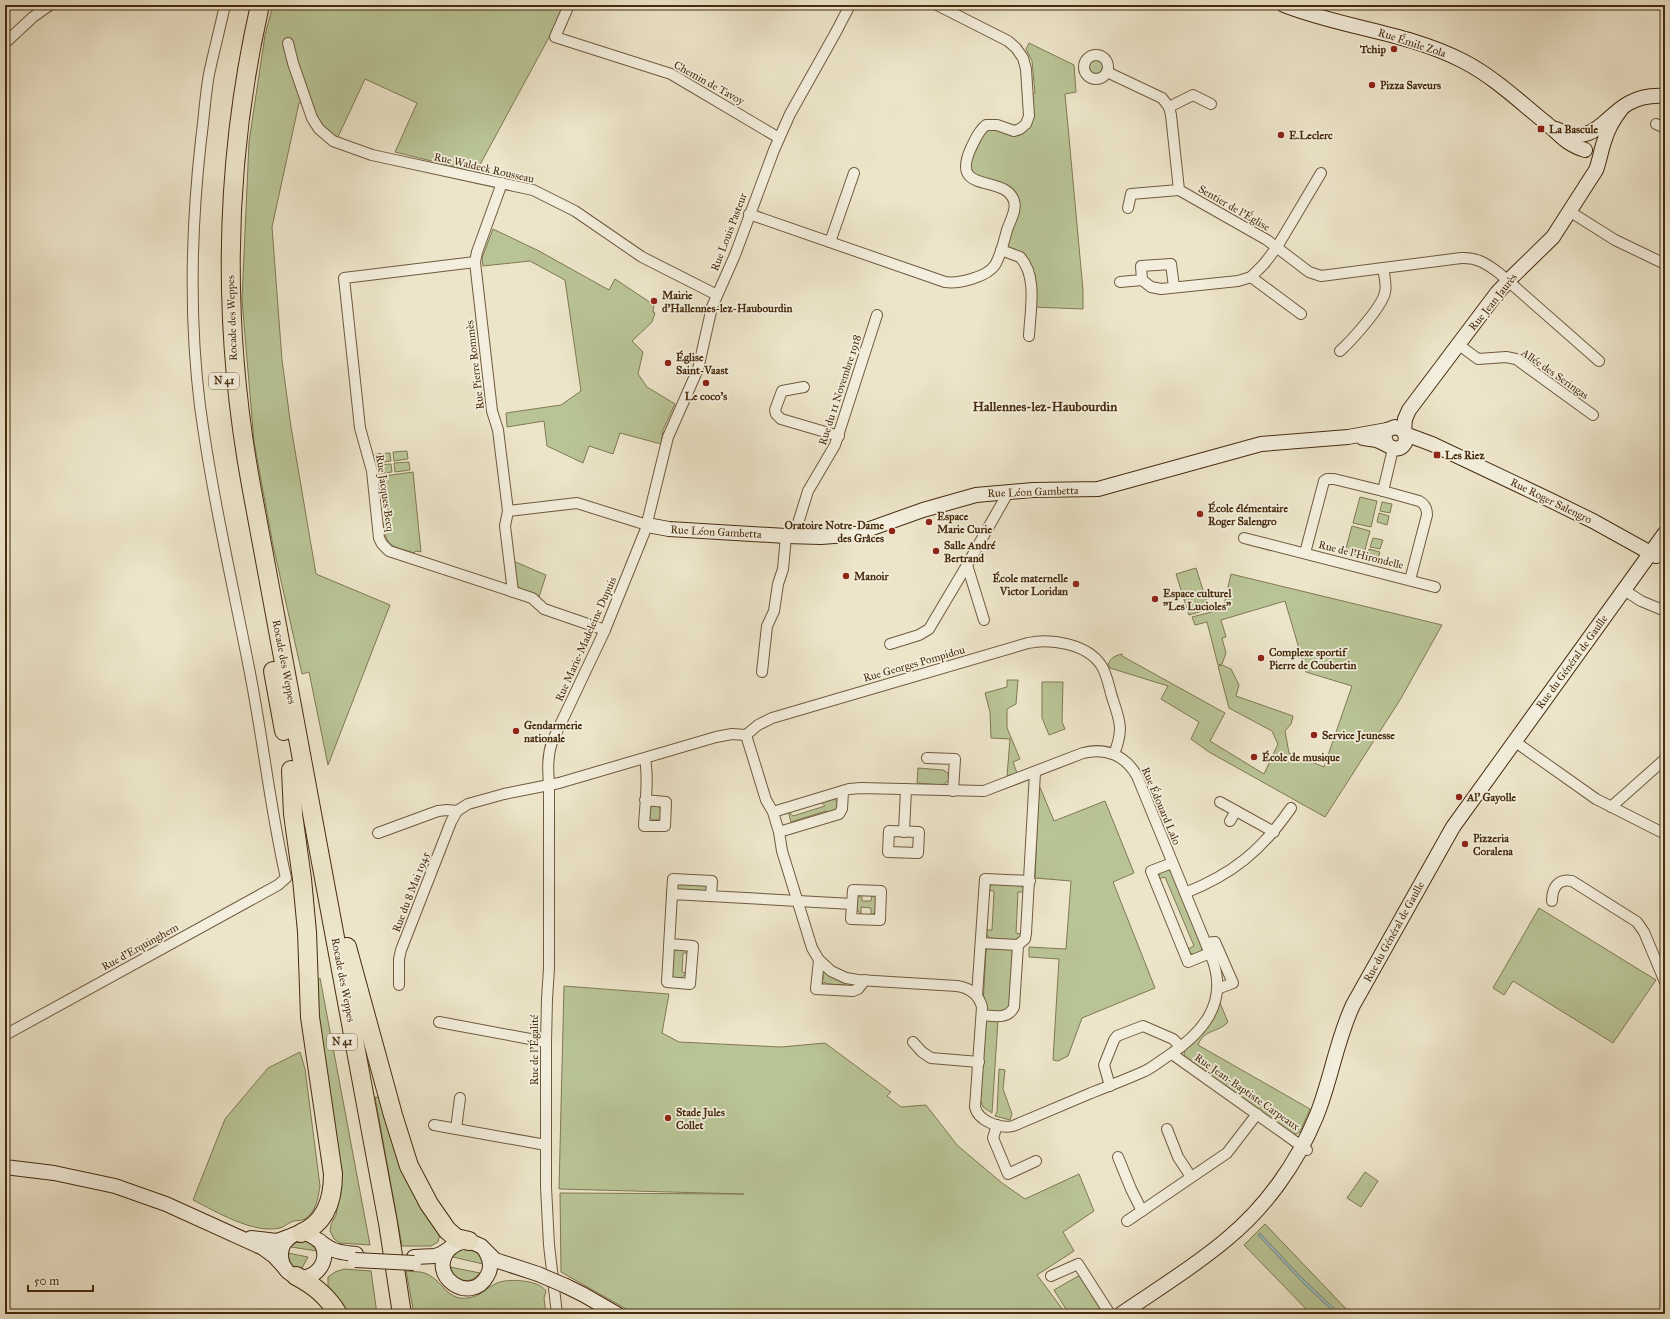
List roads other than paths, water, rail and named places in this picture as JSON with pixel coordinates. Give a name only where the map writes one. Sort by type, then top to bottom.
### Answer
[{"type":"highway","name":"Rocade des Weppes","points":[[248,5],[235,72],[224,150],[219,220],[218,273],[225,396],[234,461],[376,1226],[390,1314]]},
{"type":"highway","name":"Rocade des Weppes","points":[[260,5],[241,112],[231,212],[230,269],[234,362],[238,407],[246,462],[388,1224],[402,1314]]},
{"type":"highway","points":[[291,770],[294,824],[302,879],[305,916],[310,1016],[333,1174],[332,1193],[327,1210],[314,1227],[297,1234]]},
{"type":"highway","points":[[310,803],[326,856],[345,939],[404,1152],[420,1188],[447,1230],[460,1244]]},
{"type":"highway","points":[[290,1272],[317,1289],[326,1297],[338,1314]]},
{"type":"main road","name":"Rue Émile Zola","points":[[1284,5],[1308,14],[1412,40],[1470,65],[1495,81],[1563,139],[1587,152]]},
{"type":"main road","points":[[1549,126],[1569,134],[1589,132],[1600,134],[1603,145],[1596,153],[1587,152],[1581,142],[1583,136],[1589,132],[1601,126],[1626,106],[1650,96],[1665,96]]},
{"type":"main road","name":"Rue Jean Jaurès","points":[[1405,433],[1406,417],[1413,406],[1507,281],[1553,237],[1600,162],[1603,145],[1614,120],[1626,106]]},
{"type":"main road","name":"Rue Jean Jaurès","points":[[1587,152],[1593,165],[1589,180]]},
{"type":"main road","name":"Rue Jean Jaurès","points":[[1389,429],[1413,406]]},
{"type":"main road","points":[[1399,427],[1405,433],[1405,442],[1393,447],[1384,438],[1389,429],[1399,427]]},
{"type":"main road","name":"Rue Léon Gambetta","points":[[647,525],[669,529],[790,536],[821,537],[853,534],[915,512],[962,498],[1010,491],[1098,489],[1261,444],[1348,437],[1389,429]]},
{"type":"main road","name":"Rue Roger Salengro","points":[[1405,433],[1432,444],[1550,500],[1653,555]]},
{"type":"main road","name":"Rue Léon Gambetta","points":[[1348,437],[1377,441],[1393,447]]},
{"type":"main road","name":"Rue Roger Salengro","points":[[1393,447],[1412,445],[1444,451]]},
{"type":"main road","name":"Rue du Général de Gaulle","points":[[1517,743],[1653,555],[1665,532]]},
{"type":"main road","points":[[1653,555],[1665,543]]},
{"type":"main road","name":"Rue du Général de Gaulle","points":[[1121,1314],[1132,1311],[1239,1229],[1275,1188],[1305,1148],[1323,1100],[1343,1028],[1353,1005],[1453,826],[1582,660],[1627,591]]},
{"type":"main road","points":[[5,1167],[48,1172],[116,1186],[160,1202],[268,1251],[290,1272],[307,1277],[337,1260],[355,1256]]},
{"type":"main road","points":[[230,1233],[271,1241],[282,1240],[297,1234],[311,1235],[334,1250],[355,1256],[414,1260],[441,1254],[460,1244],[478,1244],[499,1262],[538,1274],[566,1286],[617,1314]]},
{"type":"main road","points":[[290,1272],[281,1258],[281,1249],[287,1240],[297,1234]]},
{"type":"main road","points":[[317,1272],[323,1263],[324,1256],[324,1249],[320,1241]]},
{"type":"main road","points":[[448,1280],[443,1270],[445,1254],[460,1244]]},
{"type":"main road","points":[[483,1281],[489,1272],[490,1265],[486,1252]]},
{"type":"main road","points":[[414,1260],[430,1266],[457,1286],[467,1288],[474,1287],[496,1274],[538,1274]]},
{"type":"street","points":[[5,43],[33,17],[50,5]]},
{"type":"street","name":"Rue d'Erquinghem","points":[[5,1035],[252,900],[278,885],[286,878],[276,835],[250,672],[210,477],[200,404],[196,350],[192,292],[197,175],[209,76],[225,5]]},
{"type":"street","name":"Chemin de Tavoy","points":[[569,5],[555,37],[671,74],[779,138]]},
{"type":"street","name":"Rue Louis Pasteur","points":[[647,525],[668,437],[698,369],[710,313],[717,295],[735,255],[749,214],[790,114],[850,5]]},
{"type":"street","points":[[749,214],[950,283],[961,282],[985,274],[995,265],[1014,209],[1014,200],[1006,190],[970,177],[966,172],[965,164],[978,134],[986,125],[997,125],[1014,131],[1020,129],[1026,124],[1029,116],[1025,63],[1020,52],[1008,40],[937,5]]},
{"type":"street","name":"Rue Waldeck Rousseau","points":[[288,43],[293,63],[312,118],[319,129],[333,141],[372,155],[533,190],[568,207],[636,253],[717,295]]},
{"type":"street","points":[[1107,72],[1162,98],[1169,107],[1179,190],[1131,194],[1128,208]]},
{"type":"street","points":[[1169,107],[1193,95],[1211,104]]},
{"type":"street","points":[[830,242],[854,173]]},
{"type":"street","name":"Sentier de l'Église","points":[[1251,277],[1264,264],[1277,247],[1321,173]]},
{"type":"street","name":"Rue Pierre Rommès","points":[[502,183],[476,252],[475,262],[492,411],[498,428],[508,511],[505,526],[513,592]]},
{"type":"street","name":"Sentier de l'Église","points":[[1179,190],[1261,236],[1309,272],[1317,275],[1471,258],[1487,265],[1507,281],[1546,313],[1599,361]]},
{"type":"street","points":[[1569,211],[1615,240],[1665,264]]},
{"type":"street","points":[[1001,250],[1020,257],[1029,272],[1031,282],[1028,336]]},
{"type":"street","name":"Rue Jacques Becq","points":[[475,262],[344,278],[360,428],[371,466],[379,538],[382,544],[389,551],[534,598],[544,608],[605,630]]},
{"type":"street","points":[[1142,280],[1141,266],[1171,264],[1174,287]]},
{"type":"street","points":[[1340,351],[1353,339],[1382,301],[1385,289],[1383,268]]},
{"type":"street","points":[[1120,282],[1142,280],[1156,288],[1238,281],[1251,277],[1301,314]]},
{"type":"street","name":"Rue du 11 Novembre 1918","points":[[762,672],[768,626],[774,611],[778,584],[784,569],[790,536],[814,478],[828,460],[839,436],[877,315]]},
{"type":"street","name":"Allée des Seringas","points":[[1459,345],[1478,359],[1506,357],[1516,360],[1593,415]]},
{"type":"street","points":[[804,387],[782,391],[775,410],[776,414],[781,419],[839,436]]},
{"type":"street","points":[[1383,491],[1393,447]]},
{"type":"street","name":"Rue de l'Hirondelle","points":[[1305,553],[1324,481],[1327,479],[1334,479],[1383,491],[1419,501],[1427,508],[1427,515],[1410,580]]},
{"type":"street","points":[[890,644],[919,636],[929,629],[968,565],[1010,491]]},
{"type":"street","points":[[508,511],[577,503],[647,525]]},
{"type":"street","name":"Rue Marie-Madeleine Dupuis","points":[[549,786],[547,763],[550,748],[605,630],[647,525]]},
{"type":"street","name":"Rue de l'Hirondelle","points":[[1244,538],[1435,587]]},
{"type":"street","points":[[968,565],[984,620]]},
{"type":"street","points":[[1627,591],[1641,602],[1665,612]]},
{"type":"street","name":"Rue Georges Pompidou","points":[[746,735],[762,722],[772,718],[896,681],[937,671],[1028,643],[1050,641],[1064,643],[1077,648],[1094,658],[1102,667],[1120,725],[1120,738],[1114,754]]},
{"type":"street","points":[[378,834],[438,812],[447,810],[457,811],[468,804],[504,794],[549,786],[721,736],[732,734],[746,735],[766,800],[773,812],[796,901],[810,944],[819,960],[831,971],[841,976],[865,980],[962,987],[970,990],[977,996],[981,1004],[982,1015],[975,1107],[976,1113],[993,1122],[1009,1127],[1110,1086],[1146,1071],[1181,1047],[1173,1039],[1143,1026],[1117,1036],[1104,1065],[1110,1086]]},
{"type":"street","points":[[1517,743],[1565,778],[1611,807],[1665,834]]},
{"type":"street","name":"Rue Édouard Lalo","points":[[773,812],[843,791],[860,788],[979,792],[989,790],[1088,751],[1106,751],[1114,754],[1129,765],[1137,776],[1210,953],[1216,972],[1217,989],[1209,1018],[1197,1033],[1181,1047]]},
{"type":"street","points":[[927,758],[955,759],[953,791]]},
{"type":"street","points":[[645,759],[647,773],[645,800]]},
{"type":"street","points":[[1611,807],[1665,759]]},
{"type":"street","points":[[982,1015],[1004,1016],[1013,1010],[1014,1007],[1018,945],[1026,936],[1035,772]]},
{"type":"street","name":"Rue de l'Égalité","points":[[549,786],[549,968],[546,1042],[546,1145],[548,1234],[557,1314]]},
{"type":"street","points":[[904,832],[906,789]]},
{"type":"street","points":[[779,832],[839,814],[842,809],[843,791]]},
{"type":"street","points":[[1220,802],[1274,832]]},
{"type":"street","points":[[1185,893],[1224,875],[1242,862],[1274,832],[1291,808]]},
{"type":"street","name":"Rue du 8 Mai 1945","points":[[399,985],[401,950],[451,822],[457,811]]},
{"type":"street","points":[[1230,820],[1236,811]]},
{"type":"street","name":"Rue Édouard Lalo","points":[[1172,863],[1151,871],[1188,962],[1210,953]]},
{"type":"street","points":[[977,996],[985,878],[1030,881]]},
{"type":"street","points":[[670,944],[673,879],[712,881],[711,896]]},
{"type":"street","points":[[1552,901],[1552,894],[1558,884],[1561,881],[1568,880],[1631,917],[1642,927],[1665,982]]},
{"type":"street","points":[[672,894],[852,904]]},
{"type":"street","points":[[1206,944],[1215,942],[1233,983],[1217,989]]},
{"type":"street","points":[[981,943],[1018,945]]},
{"type":"street","points":[[819,960],[816,989],[854,991],[858,989],[865,980]]},
{"type":"street","points":[[439,1022],[546,1042]]},
{"type":"street","points":[[913,1042],[922,1052],[931,1058],[979,1062]]},
{"type":"street","name":"Rue Jean-Baptiste Carpeaux","points":[[1172,1054],[1305,1148]]},
{"type":"street","points":[[456,1129],[460,1098]]},
{"type":"street","points":[[1127,1221],[1227,1153],[1256,1114]]},
{"type":"street","points":[[993,1122],[993,1138],[1008,1174],[1036,1161]]},
{"type":"street","points":[[434,1125],[546,1145]]},
{"type":"street","points":[[1167,1129],[1178,1157],[1191,1177]]},
{"type":"street","points":[[1118,1157],[1131,1189],[1142,1210]]},
{"type":"street","points":[[1051,1276],[1078,1264],[1110,1314]]},
{"type":"water","points":[[1260,1233],[1301,1277],[1340,1314],[1336,1314],[1304,1284],[1258,1235]]},
{"type":"place","name":"Tchip","points":[[1394,49]]},
{"type":"place","name":"Pizza Saveurs","points":[[1372,85]]},
{"type":"place","name":"La Bascule","points":[[1541,129]]},
{"type":"place","name":"E.Leclerc","points":[[1281,135]]},
{"type":"place","name":"Mairie d'Hallennes-lez-Haubourdin","points":[[654,301]]},
{"type":"place","name":"Église Saint-Vaast","points":[[668,363]]},
{"type":"place","name":"Le coco's","points":[[706,383]]},
{"type":"place","name":"Les Riez","points":[[1437,455]]},
{"type":"place","name":"École élémentaire Roger Salengro","points":[[1200,514]]},
{"type":"place","name":"Espace Marie Curie","points":[[929,522]]},
{"type":"place","name":"Oratoire Notre-Dame des Grâces","points":[[892,531]]},
{"type":"place","name":"Salle André Bertrand","points":[[936,551]]},
{"type":"place","name":"Manoir","points":[[846,576]]},
{"type":"place","name":"École maternelle Victor Loridan","points":[[1076,584]]},
{"type":"place","name":"Espace culturel \"Les Lucioles\"","points":[[1155,599]]},
{"type":"place","name":"Complexe sportif Pierre de Coubertin","points":[[1261,658]]},
{"type":"place","name":"Gendarmerie nationale","points":[[516,731]]},
{"type":"place","name":"Service Jeunesse","points":[[1314,735]]},
{"type":"place","name":"École de musique","points":[[1254,757]]},
{"type":"place","name":"Al' Gayolle","points":[[1459,797]]},
{"type":"place","name":"Pizzeria Coralena","points":[[1465,844]]},
{"type":"place","name":"Stade Jules Collet","points":[[668,1118]]},
{"type":"district","name":"Hallennes-lez-Haubourdin","points":[[1045,407]]}]
